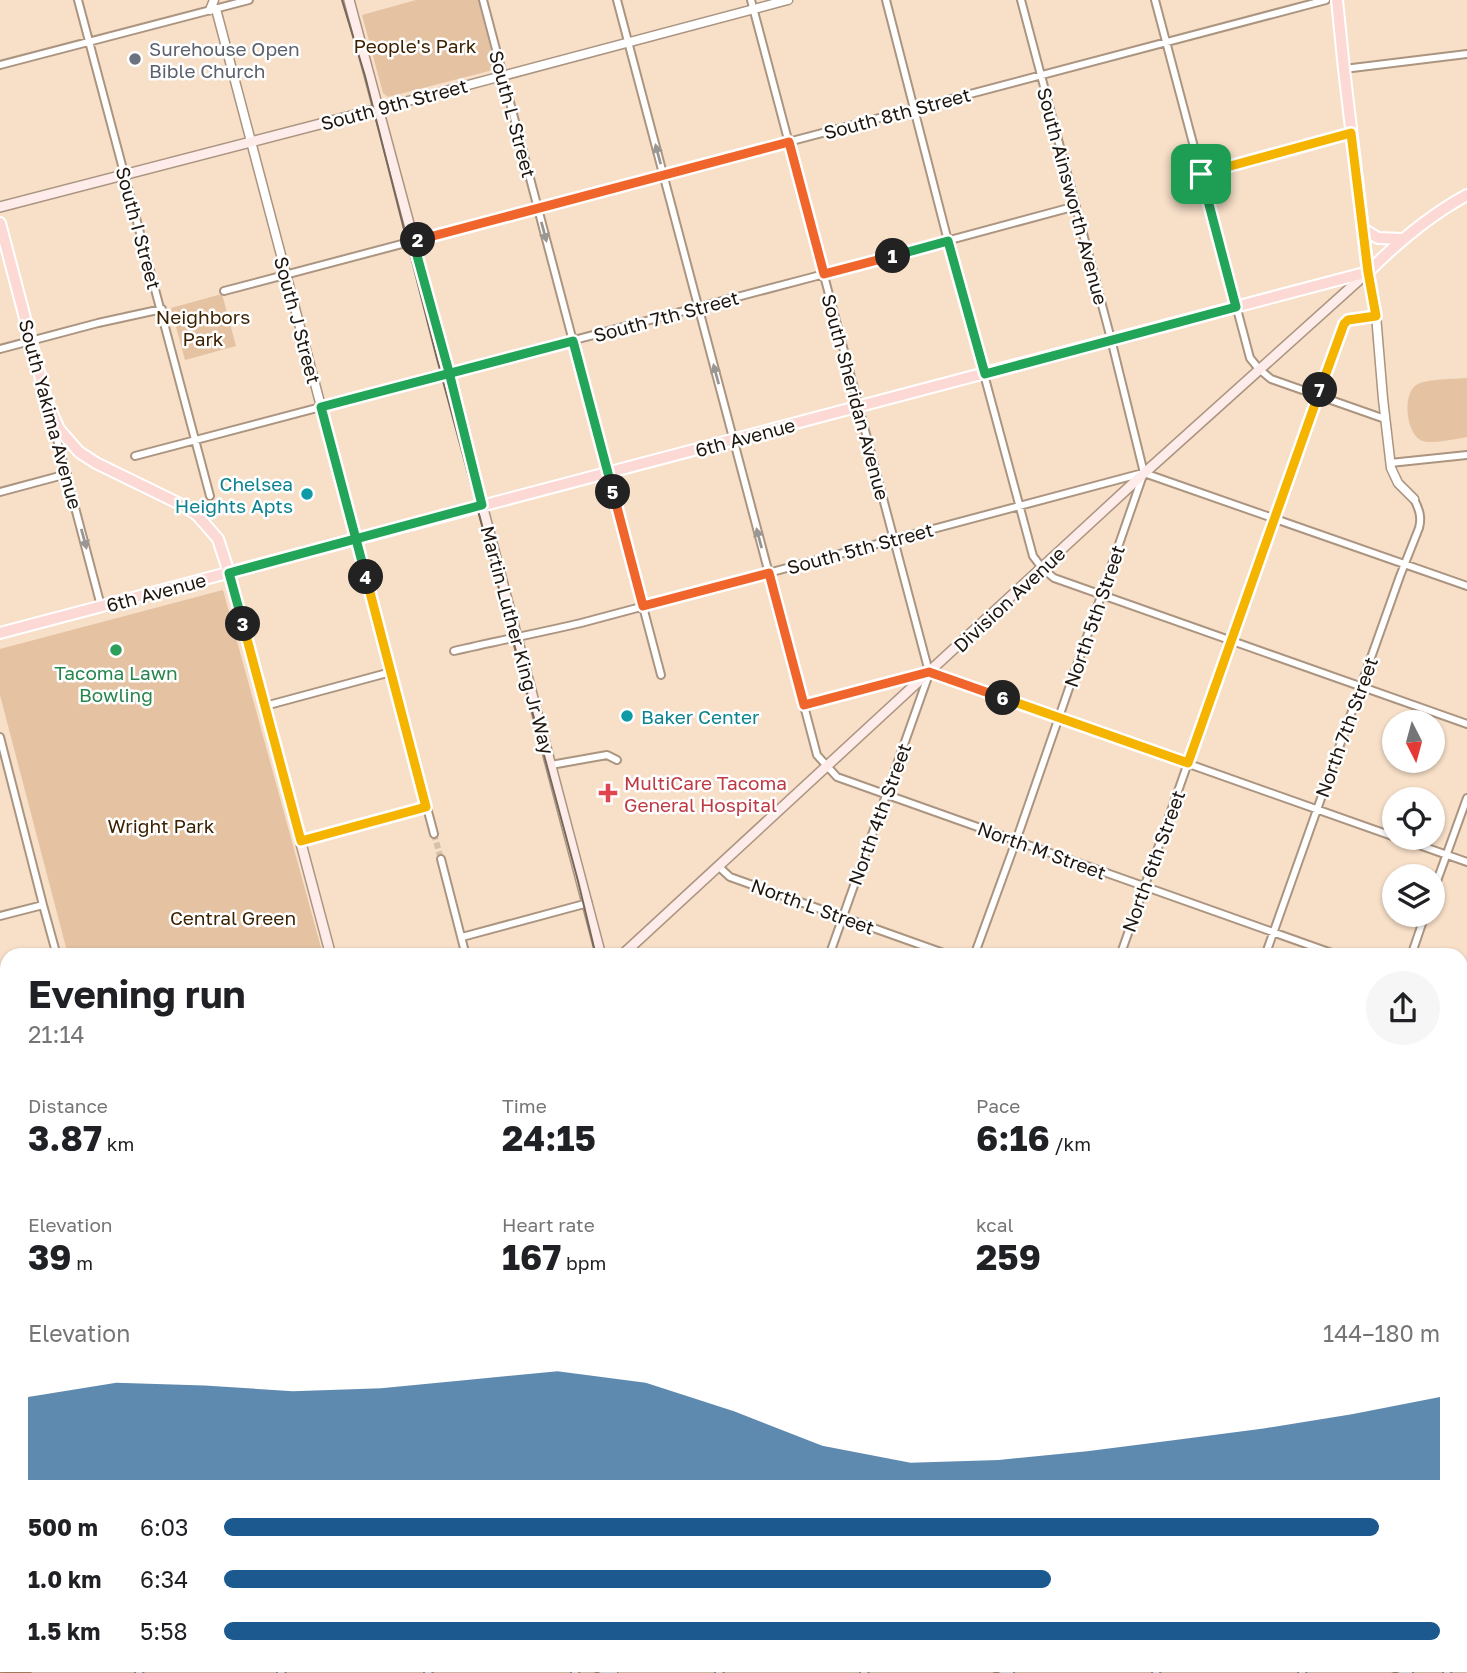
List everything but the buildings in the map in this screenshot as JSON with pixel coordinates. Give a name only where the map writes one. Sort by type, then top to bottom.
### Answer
[{"type":"main road","name":"Martin Luther King Jr Way","points":[[349,0],[599,948]]},
{"type":"main road","points":[[1337,0],[1368,272]]},
{"type":"main road","name":"South 9th Street","points":[[0,208],[378,108]]},
{"type":"main road","name":"6th Avenue","points":[[0,633],[1368,272],[1402,239],[1429,218],[1467,195]]},
{"type":"main road","name":"South Yakima Avenue","points":[[0,223],[47,402]]},
{"type":"main road","points":[[1363,229],[1378,238],[1402,239]]},
{"type":"main road","name":"Division Avenue","points":[[630,948],[1144,473],[1368,272]]},
{"type":"main road","points":[[47,402],[59,429],[79,452],[183,505],[197,515],[218,539],[329,948]]},
{"type":"street","name":"South I Street","points":[[78,0],[210,496]]},
{"type":"street","points":[[0,65],[215,6],[249,0]]},
{"type":"street","name":"South L Street","points":[[483,0],[661,675]]},
{"type":"street","points":[[617,0],[817,755],[827,766]]},
{"type":"street","name":"South 9th Street","points":[[378,108],[628,42],[753,5],[788,0]]},
{"type":"street","points":[[886,0],[1033,556],[1042,568],[1054,578],[1467,724]]},
{"type":"street","name":"South Ainsworth Avenue","points":[[1021,0],[1144,473]]},
{"type":"street","points":[[1155,0],[1250,358],[1271,379],[1385,419]]},
{"type":"street","name":"South 8th Street","points":[[224,291],[1326,0]]},
{"type":"street","name":"South Sheridan Avenue","points":[[753,5],[929,672]]},
{"type":"street","name":"South J Street","points":[[215,6],[434,834]]},
{"type":"street","points":[[1344,69],[1467,54]]},
{"type":"street","points":[[1201,174],[1351,133]]},
{"type":"street","name":"South 7th Street","points":[[135,456],[1076,206]]},
{"type":"street","points":[[1368,272],[1376,316],[1390,463],[1398,483],[1413,499]]},
{"type":"street","points":[[0,349],[162,309]]},
{"type":"street","name":"North 6th Street","points":[[1123,948],[1341,328],[1348,320],[1376,316]]},
{"type":"street","name":"South Yakima Avenue","points":[[47,402],[101,606]]},
{"type":"street","points":[[1390,463],[1467,455]]},
{"type":"street","points":[[1144,473],[1467,586]]},
{"type":"street","name":"South 5th Street","points":[[454,651],[517,636],[529,636],[1144,473]]},
{"type":"street","name":"North 5th Street","points":[[977,948],[1144,473]]},
{"type":"street","points":[[0,492],[67,474]]},
{"type":"street","name":"North 7th Street","points":[[1268,948],[1421,521],[1413,499]]},
{"type":"street","points":[[265,705],[391,672]]},
{"type":"street","points":[[804,705],[929,672],[1382,833]]},
{"type":"street","name":"North 4th Street","points":[[831,948],[929,672]]},
{"type":"street","points":[[0,737],[55,948]]},
{"type":"street","points":[[551,765],[607,755],[617,760]]},
{"type":"street","name":"North M Street","points":[[827,766],[837,777],[1318,948]]},
{"type":"street","points":[[0,775],[9,772]]},
{"type":"street","points":[[1444,864],[1467,797]]},
{"type":"street","points":[[301,841],[426,807]]},
{"type":"street","points":[[1432,850],[1467,862]]},
{"type":"street","points":[[441,859],[464,948]]},
{"type":"street","name":"North L Street","points":[[718,866],[730,877],[929,948]]},
{"type":"street","points":[[462,937],[587,902]]},
{"type":"street","points":[[0,916],[43,905]]},
{"type":"street","points":[[1414,948],[1421,927]]},
{"type":"green space","name":"People's Park","points":[[416,0],[478,0],[495,65],[493,70],[388,97],[383,93],[362,15]]},
{"type":"green space","name":"Neighbors Park","points":[[222,294],[236,346],[185,360],[171,308]]},
{"type":"green space","points":[[1467,378],[1467,437],[1433,442],[1417,437],[1409,423],[1408,414],[1409,396],[1413,389],[1428,381]]},
{"type":"green space","name":"Wright Park","points":[[223,590],[321,948],[66,948],[0,695],[0,649]]},
{"type":"shaded area","points":[[31,1672],[32,1673],[0,1673]]},
{"type":"tunnel","points":[[434,834],[441,859]]},
{"type":"tram line","points":[[342,0],[365,76],[436,355],[594,948]]},
{"type":"place","name":"Surehouse Open Bible Church","points":[[135,59]]},
{"type":"place","name":"Chelsea Heights Apts","points":[[307,494]]},
{"type":"place","name":"Tacoma Lawn Bowling","points":[[116,650]]},
{"type":"place","name":"Baker Center","points":[[627,716]]},
{"type":"place","name":"MultiCare Tacoma General Hospital","points":[[608,793]]},
{"type":"route","points":[[1201,174],[1236,307],[985,374],[948,241],[824,274],[789,142],[413,241],[449,372],[482,505],[419,523],[367,536],[356,539],[293,556],[242,569],[229,573],[301,841],[426,807],[388,660],[359,552],[356,539],[321,407],[449,372],[573,341],[643,606],[769,573],[804,705],[929,672],[1188,763],[1341,328],[1348,320],[1376,316],[1351,133],[1201,174]]},
{"type":"park label","name":"Central Green","points":[[233,917]]}]
